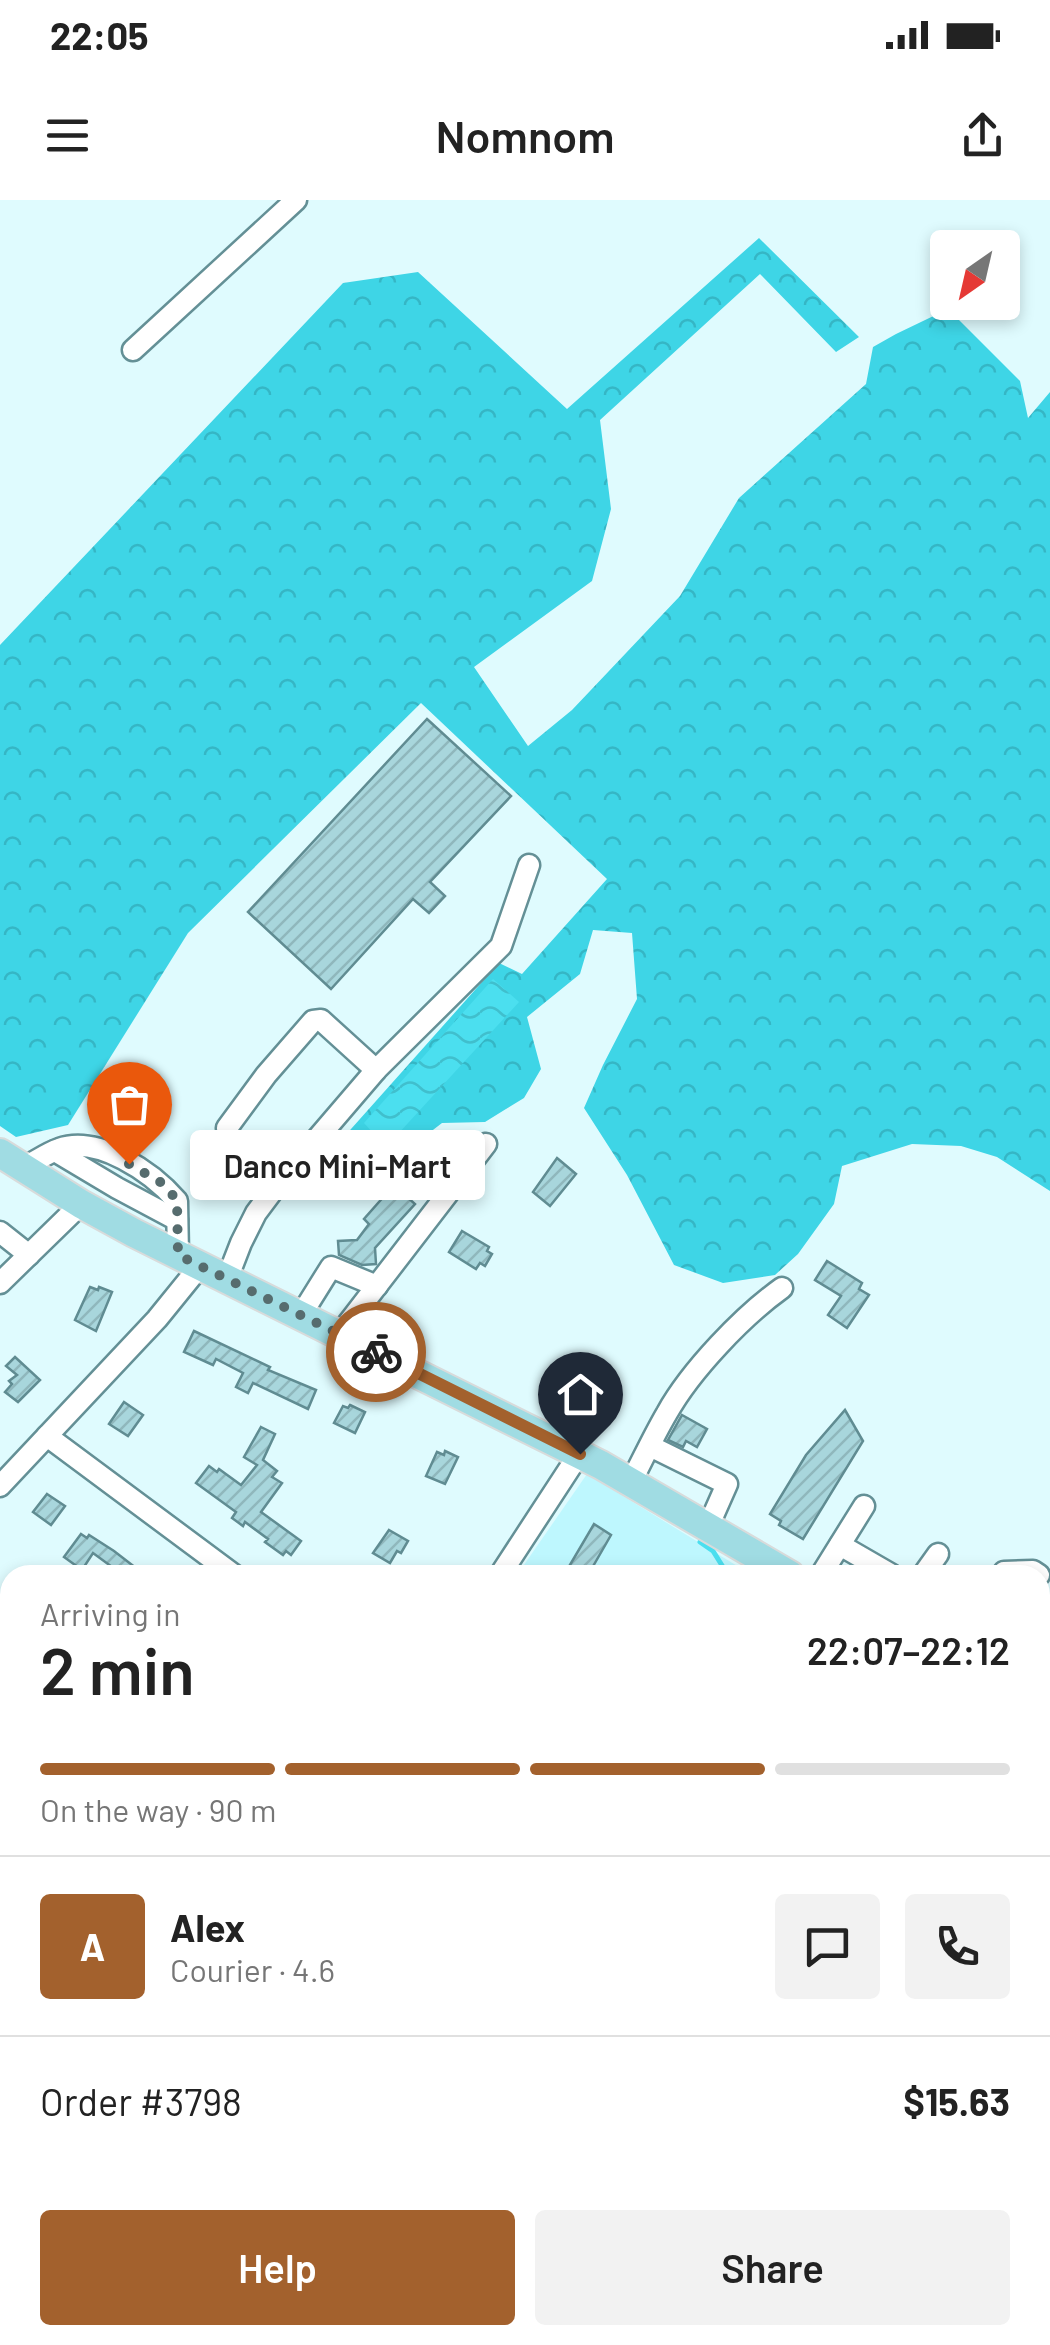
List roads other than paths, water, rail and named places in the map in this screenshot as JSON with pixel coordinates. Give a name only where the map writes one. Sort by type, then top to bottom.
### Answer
[{"type":"main road","points":[[12,1160],[89,1208],[189,1260],[580,1454],[773,1565]]},
{"type":"street","points":[[133,350],[296,200]]},
{"type":"street","points":[[227,1279],[256,1213],[274,1189],[376,1070],[502,946],[529,866]]},
{"type":"street","points":[[274,1189],[229,1144],[227,1128],[266,1075],[313,1022],[320,1020],[376,1070]]},
{"type":"street","points":[[340,1334],[486,1144]]},
{"type":"street","points":[[0,1486],[158,1319],[189,1260],[177,1220],[177,1200],[162,1183],[120,1159],[96,1146],[60,1148],[12,1160]]},
{"type":"street","points":[[55,1152],[177,1220]]},
{"type":"street","points":[[0,1283],[29,1255],[117,1188]]},
{"type":"street","points":[[0,1232],[29,1255]]},
{"type":"street","points":[[301,1315],[331,1268],[377,1286]]},
{"type":"street","points":[[632,1482],[668,1410],[688,1382],[752,1309],[782,1288]]},
{"type":"street","points":[[47,1436],[221,1565]]},
{"type":"street","points":[[650,1446],[727,1484],[708,1526]]},
{"type":"street","points":[[507,1565],[580,1454]]},
{"type":"street","points":[[827,1565],[864,1506]]},
{"type":"street","points":[[840,1545],[875,1565]]},
{"type":"street","points":[[931,1565],[938,1554]]},
{"type":"water","points":[[493,979],[519,1002],[386,1147],[364,1123]]},
{"type":"waterway","points":[[700,1542],[713,1551],[722,1565]]},
{"type":"place","name":"Danco Mini-Mart","points":[[129,1164]]}]
